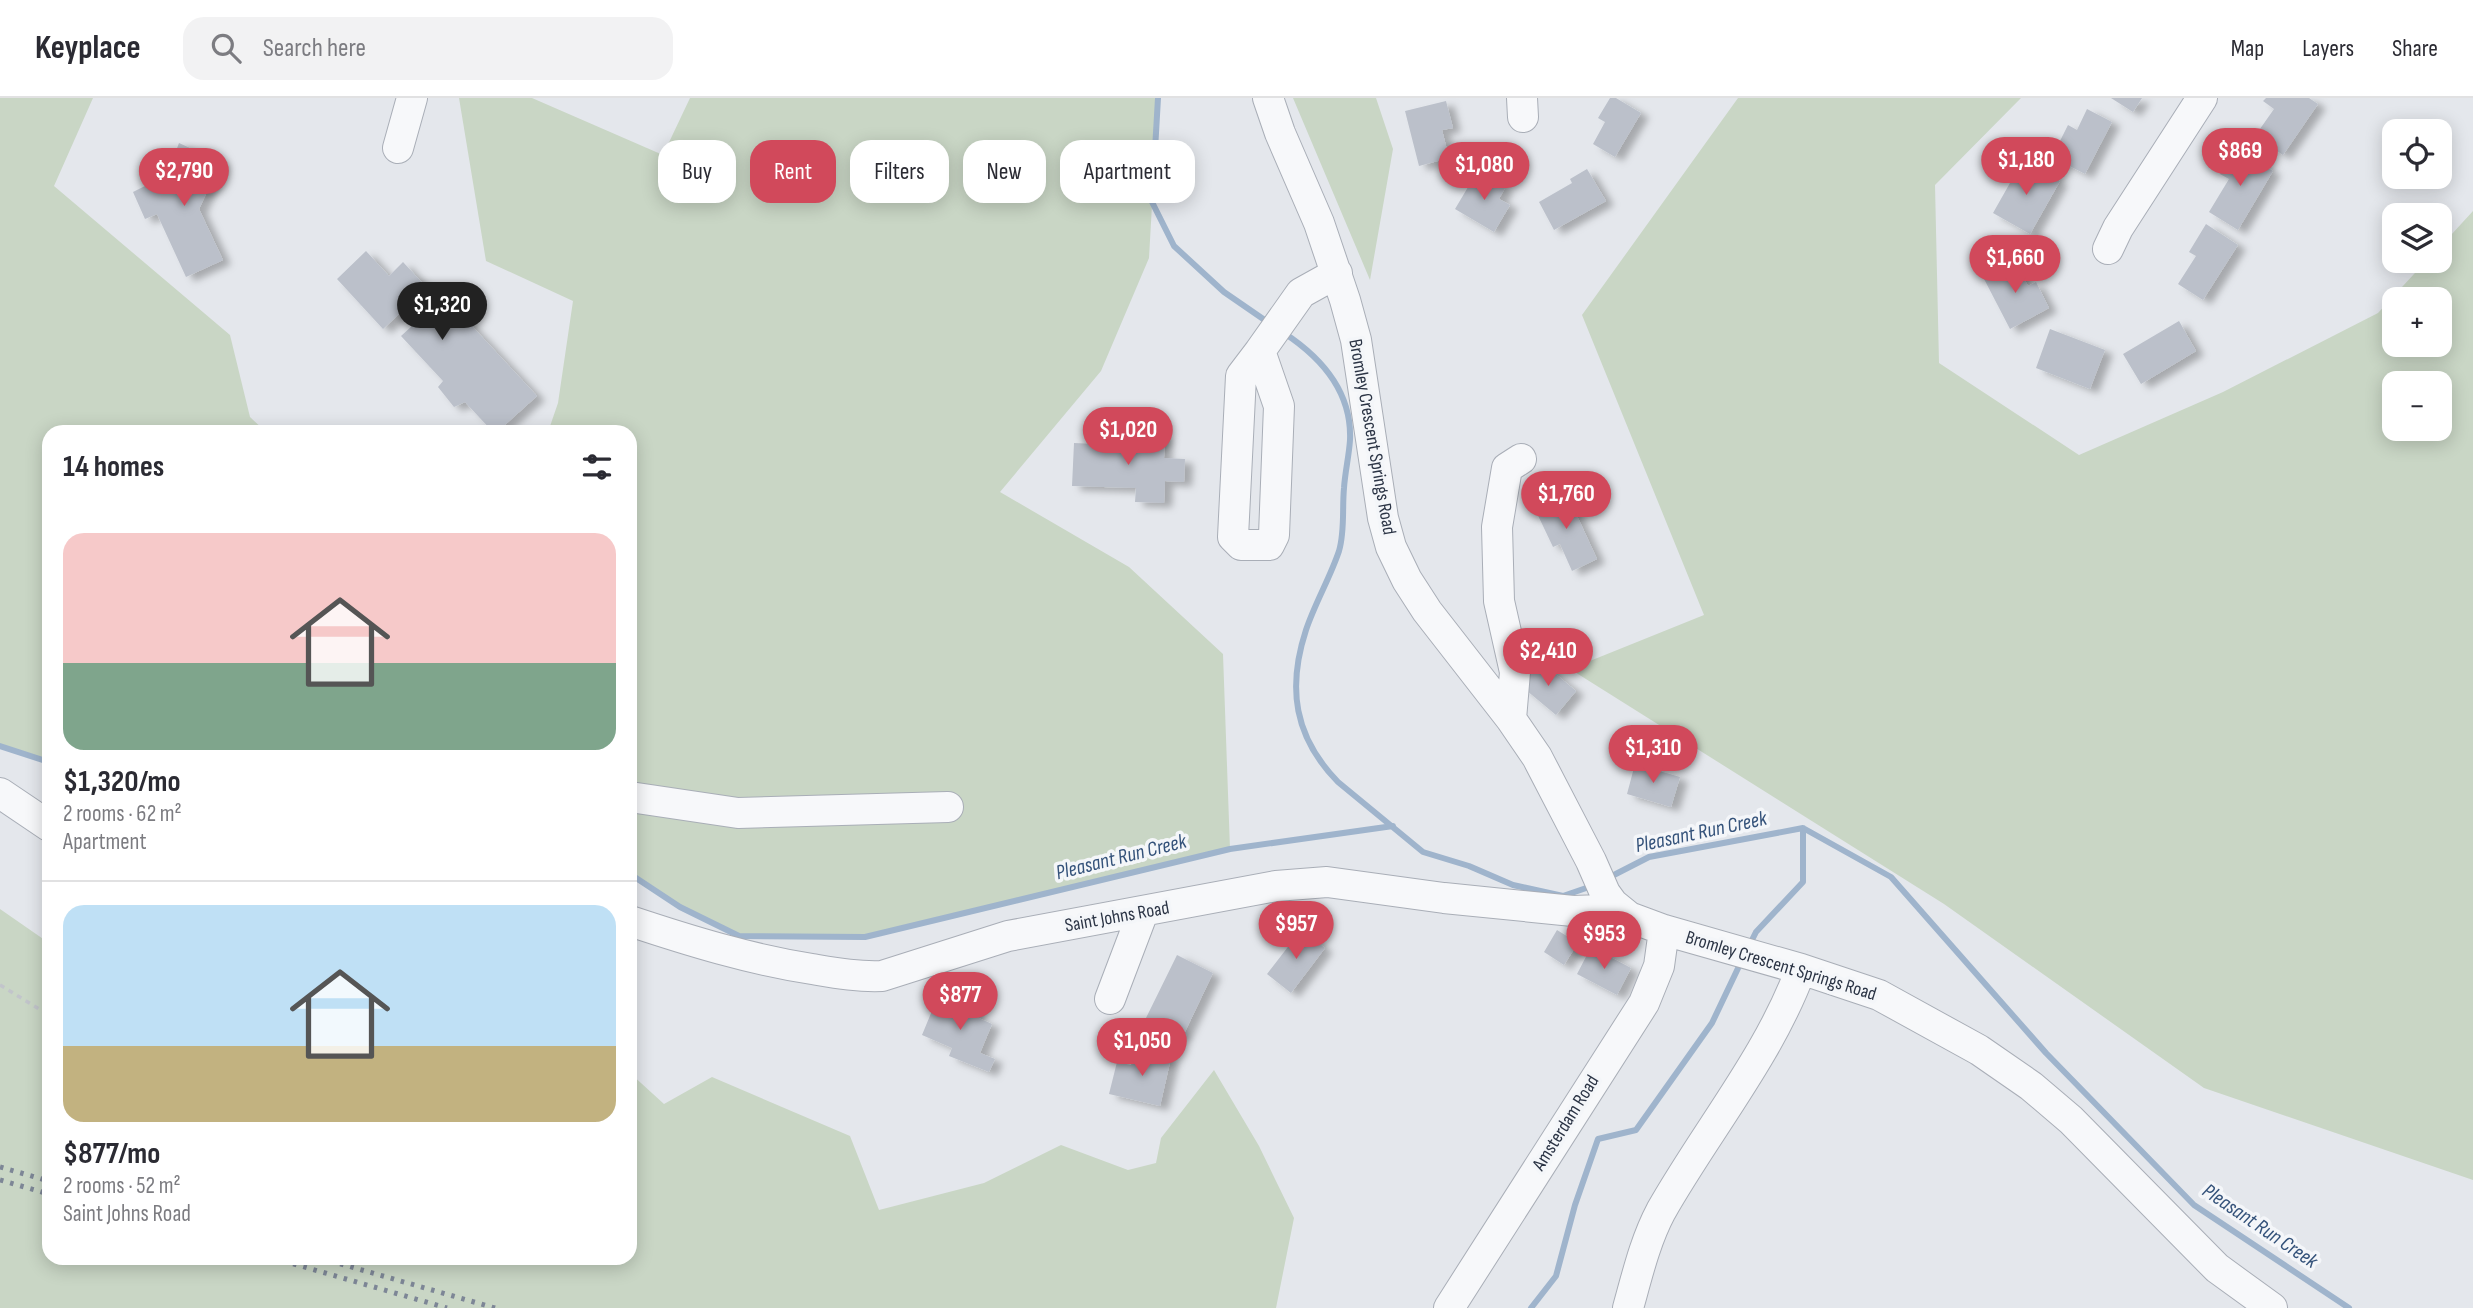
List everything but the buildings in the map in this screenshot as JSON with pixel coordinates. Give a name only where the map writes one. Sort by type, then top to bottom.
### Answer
[{"type":"street","points":[[398,148],[412,98]]},
{"type":"street","name":"Bromley Crescent Springs Road","points":[[1268,98],[1280,133],[1319,223],[1356,340],[1383,517],[1391,547],[1407,580],[1427,611],[1511,719],[1536,757],[1609,899],[1629,916],[1664,930],[1801,969],[1879,995],[1979,1050],[2031,1086],[2071,1120],[2217,1268],[2272,1308]]},
{"type":"street","points":[[2108,249],[2202,98]]},
{"type":"street","points":[[1263,347],[1279,406],[1274,535],[1269,545],[1241,545],[1233,537],[1241,376],[1301,293],[1337,273]]},
{"type":"street","points":[[1511,719],[1515,672],[1499,601],[1497,527],[1507,468],[1521,459]]},
{"type":"street","points":[[0,793],[42,821]]},
{"type":"street","points":[[637,798],[738,813],[948,807]]},
{"type":"street","name":"Saint Johns Road","points":[[637,923],[710,948],[771,962],[861,977],[882,976],[1008,936],[1276,886],[1327,882],[1444,898],[1573,911],[1602,910],[1609,899]]},
{"type":"street","points":[[1110,999],[1143,912]]},
{"type":"street","name":"Amsterdam Road","points":[[1449,1308],[1644,1003],[1659,966],[1664,930]]},
{"type":"street","points":[[1629,1308],[1641,1262],[1660,1214],[1769,1037],[1789,1001],[1801,969]]},
{"type":"path","points":[[0,985],[42,1011]]},
{"type":"green space","points":[[0,98],[93,98],[54,186],[230,335],[250,417],[259,425],[42,425],[42,760],[0,746]]},
{"type":"green space","points":[[459,98],[532,98],[658,153],[658,203],[736,203],[736,140],[670,140],[690,98],[1158,98],[1156,140],[1060,140],[1060,203],[1152,203],[1149,258],[1101,371],[1000,492],[1129,567],[1223,654],[1230,849],[865,937],[739,936],[680,907],[637,879],[637,425],[550,425],[558,403],[573,301],[486,261]]},
{"type":"green space","points":[[1293,98],[1376,98],[1393,149],[1370,280]]},
{"type":"green space","points":[[1738,98],[2021,98],[1935,185],[1939,363],[2079,455],[2223,392],[2382,309],[2382,357],[2452,357],[2452,287],[2402,287],[2415,273],[2452,273],[2452,234],[2473,211],[2473,1180],[2204,1088],[1944,904],[1570,669],[1704,615],[1582,315]]},
{"type":"green space","points":[[0,909],[42,938],[42,1265],[637,1265],[637,1079],[664,1104],[712,1077],[850,1136],[879,1210],[984,1183],[1061,1145],[1128,1170],[1156,1163],[1161,1138],[1214,1070],[1259,1146],[1294,1218],[1276,1308],[0,1308]]},
{"type":"waterway","points":[[1158,98],[1152,202],[1174,246],[1224,292],[1269,323]]},
{"type":"waterway","points":[[1284,333],[1311,354],[1332,378],[1346,407],[1349,423],[1350,440],[1341,543],[1306,630],[1297,672],[1298,711],[1312,747],[1338,782],[1423,852],[1469,866],[1513,885],[1563,896],[1592,886]]},
{"type":"waterway","name":"Pleasant Run Creek","points":[[0,746],[42,760]]},
{"type":"waterway","name":"Pleasant Run Creek","points":[[637,879],[680,907],[739,936],[865,937],[1230,849],[1393,826]]},
{"type":"waterway","name":"Pleasant Run Creek","points":[[1608,878],[1649,857],[1803,828],[1891,877],[2046,1053],[2194,1205],[2349,1308]]},
{"type":"waterway","points":[[1749,946],[1756,932],[1803,882],[1803,828]]},
{"type":"waterway","points":[[1531,1308],[1556,1276],[1575,1205],[1598,1139],[1636,1130],[1712,1023],[1741,962]]},
{"type":"railway","points":[[0,1167],[42,1179]]},
{"type":"railway","points":[[0,1180],[42,1192]]},
{"type":"railway","points":[[297,1265],[447,1308]]},
{"type":"railway","points":[[344,1265],[495,1308]]}]
